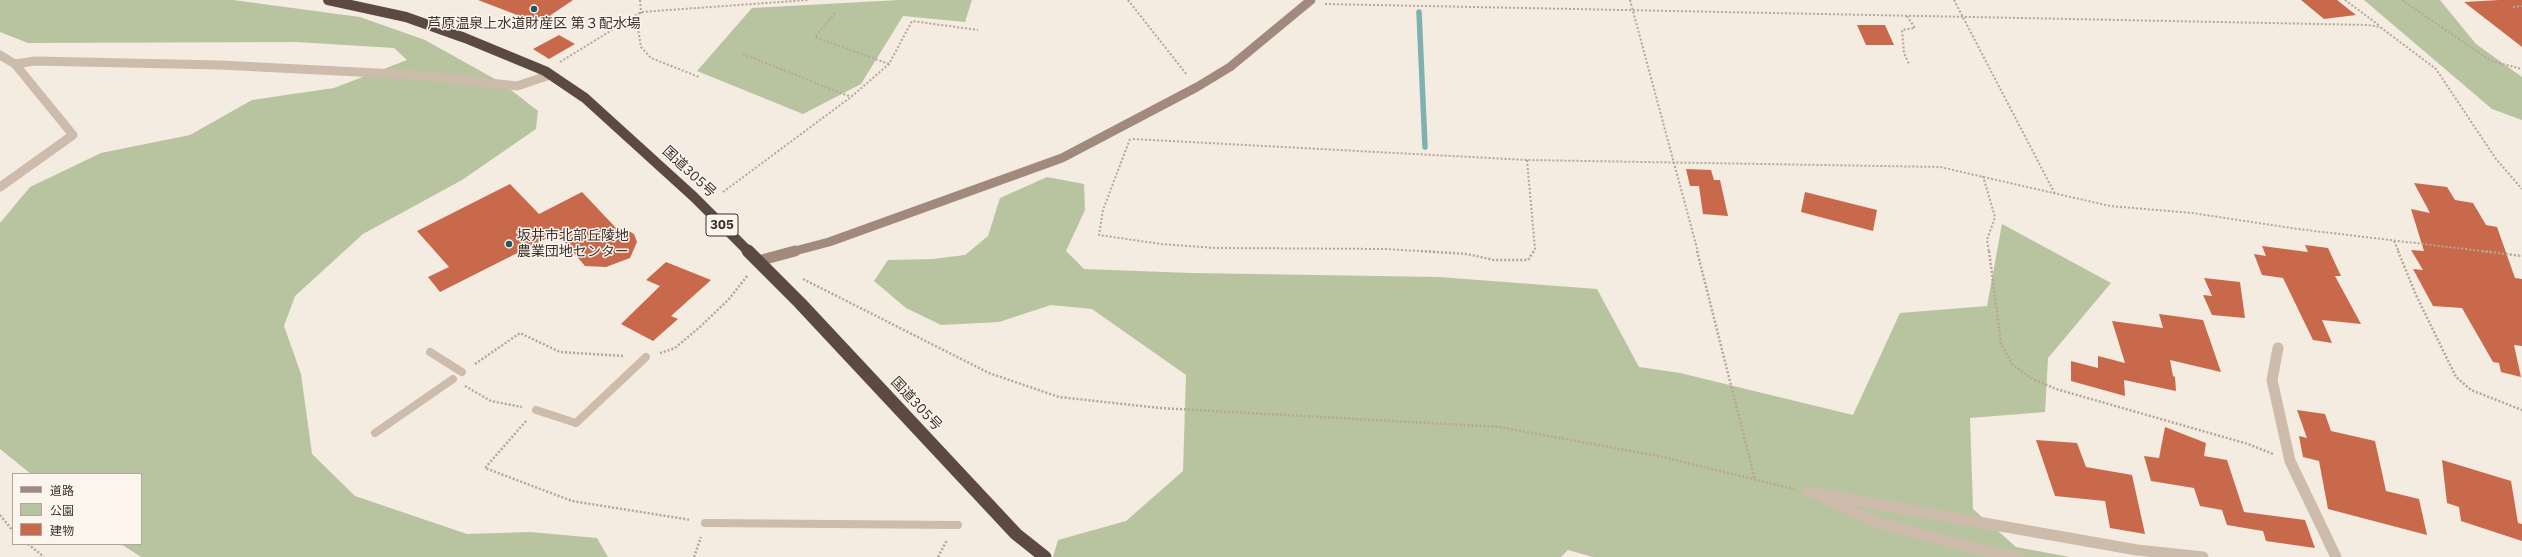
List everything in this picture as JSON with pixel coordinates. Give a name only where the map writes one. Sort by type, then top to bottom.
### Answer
[{"type":"highway","name":"国道305号","points":[[328,0],[350,1],[406,17],[465,38],[547,73],[585,98],[694,197],[849,354],[1016,534],[1045,557]]},
{"type":"street","points":[[758,261],[829,242],[1062,158],[1116,128],[1197,88],[1230,67],[1310,2]]},
{"type":"street","points":[[0,55],[14,64],[73,135],[0,187]]},
{"type":"street","points":[[14,64],[35,61],[220,65],[417,75],[517,86],[547,73]]},
{"type":"street","points":[[2278,348],[2272,380],[2290,461],[2336,557]]},
{"type":"street","points":[[1808,492],[1879,523],[1980,550],[2020,557]]},
{"type":"street","points":[[1808,492],[2137,550],[2203,557]]},
{"type":"lane","points":[[430,352],[462,372]]},
{"type":"lane","points":[[536,410],[576,423],[646,357]]},
{"type":"lane","points":[[375,433],[453,379]]},
{"type":"lane","points":[[705,523],[958,525]]},
{"type":"path","points":[[640,0],[641,12],[637,23],[641,47],[650,58],[699,77]]},
{"type":"path","points":[[547,73],[641,12],[808,0]]},
{"type":"path","points":[[1128,0],[1197,88]]},
{"type":"path","points":[[1630,0],[1675,163],[1756,480]]},
{"type":"path","points":[[1954,0],[2055,194]]},
{"type":"path","points":[[2345,0],[2436,69],[2496,159],[2522,189]]},
{"type":"path","points":[[2402,0],[2491,61],[2522,70]]},
{"type":"path","points":[[1310,2],[1962,16],[2380,27]]},
{"type":"path","points":[[2513,7],[2522,6]]},
{"type":"path","points":[[835,13],[815,37],[889,64]]},
{"type":"path","points":[[1907,16],[1915,28],[1902,30],[1904,53],[1909,64]]},
{"type":"path","points":[[723,192],[851,97],[889,64],[912,21],[978,30]]},
{"type":"path","points":[[743,54],[851,97]]},
{"type":"path","points":[[1116,128],[1130,139],[1527,160],[1940,167],[2110,206],[2192,213],[2394,241],[2522,256]]},
{"type":"path","points":[[1130,139],[1103,210],[1099,235],[1161,244],[1216,248],[1385,249],[1467,254],[1494,260],[1528,260],[1535,249],[1527,160]]},
{"type":"path","points":[[1983,176],[1995,217],[1986,240],[2001,344],[2012,364],[2031,378],[2056,389],[2248,444],[2290,461]]},
{"type":"path","points":[[2394,241],[2420,302],[2456,377],[2471,390],[2522,410]]},
{"type":"path","points":[[795,276],[989,373],[1059,397],[1160,408],[1500,427],[1658,456],[1808,492]]},
{"type":"path","points":[[0,515],[12,530]]},
{"type":"path","points":[[29,545],[44,557]]},
{"type":"green space","points":[[0,0],[233,0],[360,17],[425,40],[502,83],[538,111],[536,129],[462,180],[363,234],[295,296],[284,326],[301,374],[312,454],[355,496],[467,534],[530,532],[597,538],[608,557],[141,557],[123,545],[142,545],[142,473],[30,473],[0,449],[0,223],[30,187],[101,153],[190,135],[252,100],[334,88],[407,60],[394,48],[296,42],[28,43],[0,32]]},
{"type":"green space","points":[[899,0],[972,0],[965,22],[903,16],[861,84],[803,114],[697,71],[752,8]]},
{"type":"green space","points":[[2364,0],[2440,0],[2476,44],[2522,77],[2522,120],[2492,109]]},
{"type":"green space","points":[[1047,177],[1084,184],[1085,210],[1066,251],[1084,269],[1191,273],[1439,277],[1597,289],[1639,367],[1680,373],[1853,415],[1900,313],[1987,306],[2002,224],[2111,283],[2048,358],[2045,412],[1970,418],[1973,509],[2016,547],[2070,557],[1593,557],[1568,550],[1561,557],[1053,557],[1058,540],[1126,521],[1183,471],[1186,375],[1092,309],[1051,305],[999,322],[941,325],[906,308],[874,281],[888,260],[933,259],[965,255],[988,236],[1000,198]]},
{"type":"building","name":"芦原温泉上水道財産区 第３配水場","points":[[478,0],[573,0],[548,17],[525,18]]},
{"type":"building","points":[[2301,0],[2337,0],[2356,15],[2324,19]]},
{"type":"building","points":[[2522,0],[2522,47],[2464,2]]},
{"type":"building","points":[[1857,25],[1885,25],[1894,45],[1866,45]]},
{"type":"building","points":[[559,35],[575,44],[549,59],[533,49]]},
{"type":"building","points":[[1686,169],[1711,170],[1714,180],[1720,180],[1728,216],[1703,214],[1699,186],[1690,186]]},
{"type":"building","points":[[2414,183],[2447,187],[2455,200],[2473,203],[2486,225],[2497,227],[2515,278],[2522,279],[2522,346],[2514,345],[2521,377],[2501,372],[2499,363],[2493,362],[2462,308],[2433,306],[2413,269],[2423,270],[2411,250],[2424,251],[2411,209],[2430,213]]},
{"type":"building","points":[[510,184],[539,214],[582,192],[616,228],[627,230],[634,234],[637,242],[630,258],[606,267],[585,266],[557,233],[440,292],[428,277],[449,267],[417,231]]},
{"type":"building","points":[[1805,192],[1877,210],[1873,231],[1801,212]]},
{"type":"building","points":[[2305,245],[2328,248],[2341,276],[2335,276],[2361,324],[2322,320],[2332,343],[2313,340],[2283,278],[2262,275],[2254,254],[2266,256],[2262,246],[2308,252]]},
{"type":"building","points":[[666,262],[711,280],[671,316],[678,319],[653,341],[621,324],[660,286],[646,280]]},
{"type":"building","points":[[2204,278],[2240,282],[2245,318],[2212,315],[2203,295],[2212,296]]},
{"type":"building","points":[[2159,314],[2203,320],[2221,372],[2170,360],[2173,376],[2175,377],[2176,391],[2124,380],[2125,396],[2071,381],[2071,361],[2098,368],[2098,356],[2125,363],[2112,321],[2163,328]]},
{"type":"building","points":[[2297,410],[2325,414],[2331,431],[2375,441],[2386,491],[2419,499],[2427,535],[2328,509],[2319,461],[2303,457],[2299,436],[2307,438]]},
{"type":"building","points":[[2165,427],[2206,443],[2204,456],[2227,460],[2244,512],[2305,520],[2315,548],[2266,541],[2263,531],[2227,525],[2222,510],[2200,506],[2194,488],[2151,481],[2144,456],[2159,458]]},
{"type":"building","points":[[2036,440],[2077,443],[2086,467],[2132,475],[2145,534],[2110,528],[2105,501],[2055,496]]},
{"type":"building","points":[[2442,460],[2511,481],[2518,523],[2522,524],[2522,541],[2461,521],[2459,507],[2447,503]]},
{"type":"waterway","points":[[1419,12],[1425,147]]},
{"type":"place","name":"芦原温泉上水道財産区 第３配水場","points":[[534,9]]},
{"type":"place","name":"坂井市北部丘陵地 農業団地センター","points":[[509,244]]}]
